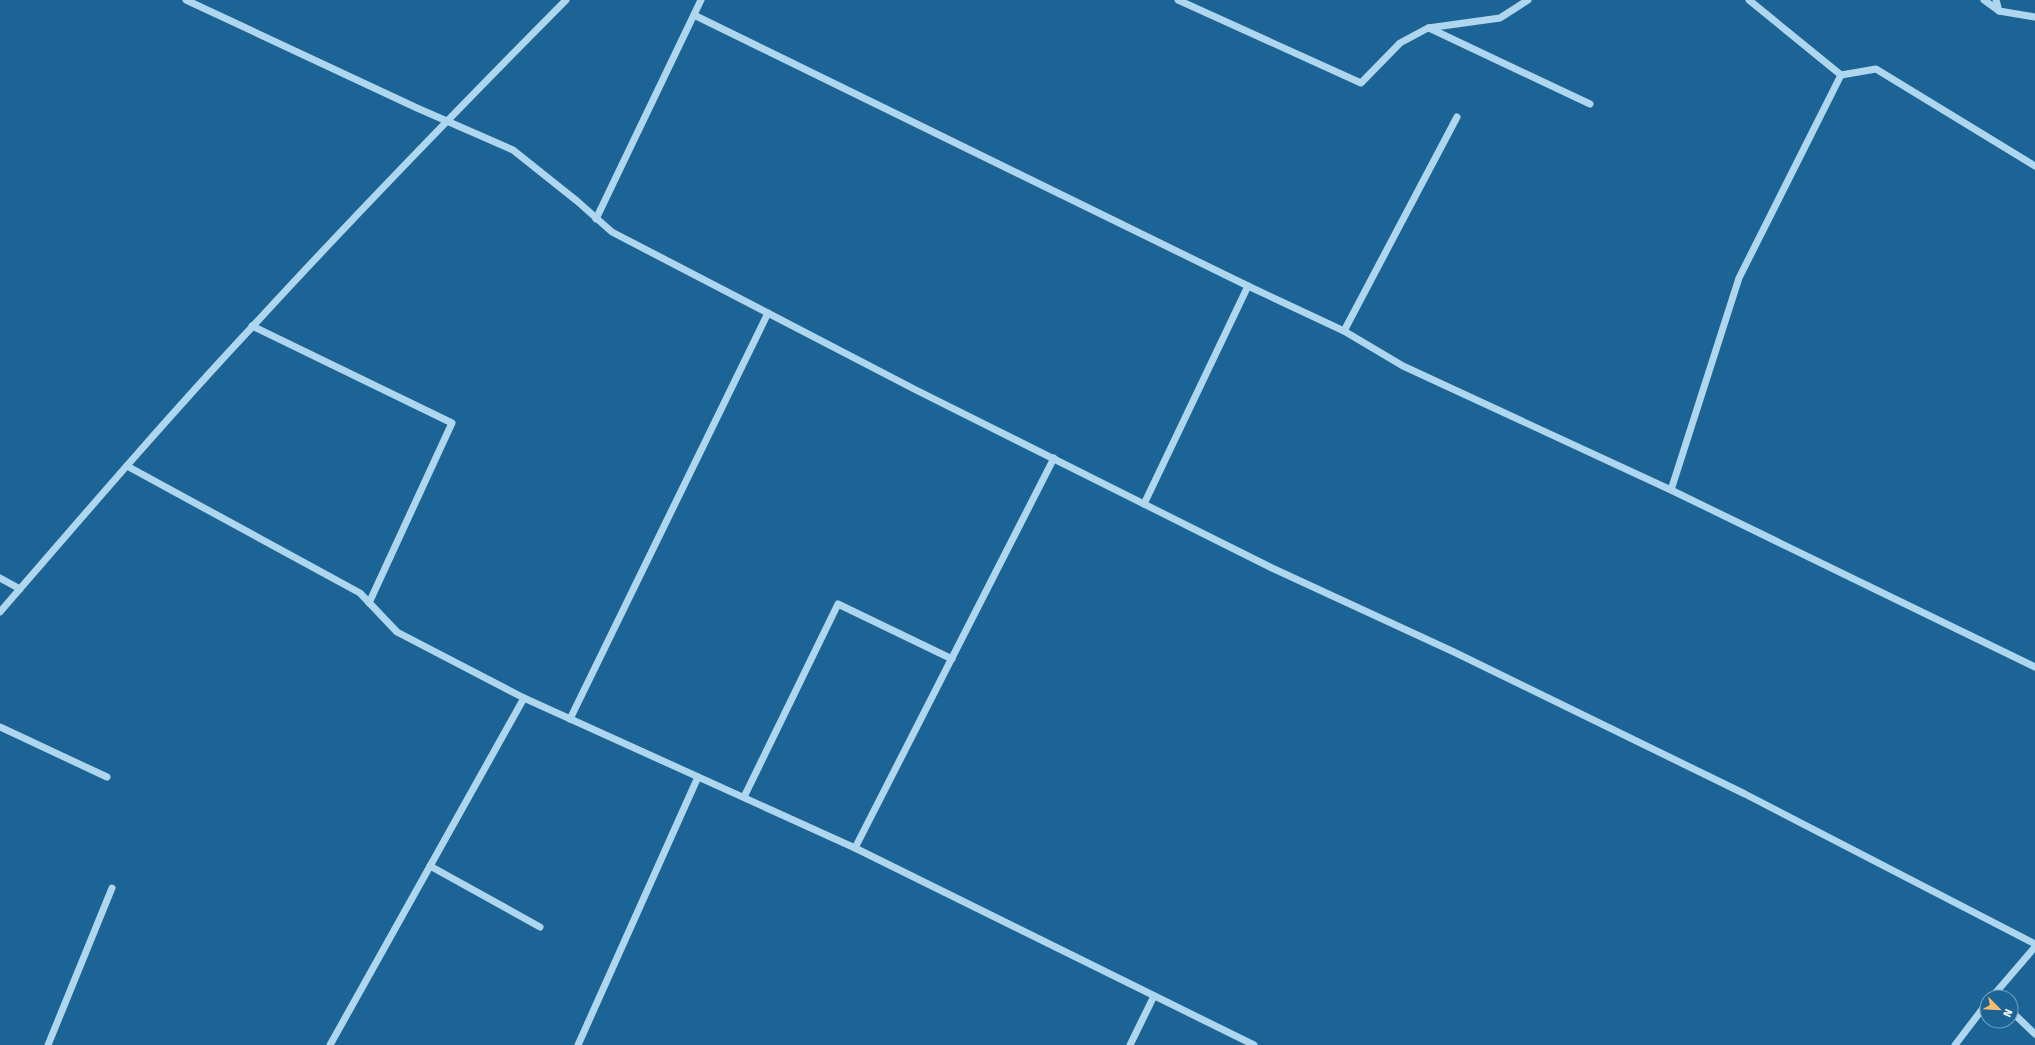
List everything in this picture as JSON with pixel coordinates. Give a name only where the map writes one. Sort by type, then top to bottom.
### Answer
[{"type":"street","points":[[186,0],[513,150],[577,201],[612,232],[930,397],[1272,568],[1454,652],[1745,794],[2035,944]]},
{"type":"street","points":[[0,612],[127,466],[252,326],[447,121],[566,0]]},
{"type":"street","points":[[596,219],[701,0]]},
{"type":"street","points":[[1178,0],[1361,83],[1400,43],[1428,28],[1500,18],[1528,0]]},
{"type":"street","points":[[1749,0],[1841,75],[1876,69],[2035,166]]},
{"type":"street","points":[[1984,0],[1999,11],[2035,17]]},
{"type":"street","points":[[1996,0],[1999,11]]},
{"type":"street","points":[[694,15],[1344,332],[1403,366],[1671,490],[2035,667]]},
{"type":"street","points":[[1428,28],[1590,104]]},
{"type":"street","points":[[1671,490],[1739,278],[1841,75]]},
{"type":"street","points":[[1344,332],[1457,117]]},
{"type":"street","points":[[1144,504],[1248,286]]},
{"type":"street","points":[[570,719],[768,312]]},
{"type":"street","points":[[252,326],[452,423],[370,603]]},
{"type":"street","points":[[856,848],[1054,458]]},
{"type":"street","points":[[127,466],[360,593],[397,632],[524,698],[856,848],[1254,1045]]},
{"type":"street","points":[[0,578],[20,589]]},
{"type":"street","points":[[744,797],[838,604],[952,659]]},
{"type":"street","points":[[330,1045],[524,698]]},
{"type":"street","points":[[0,727],[107,777]]},
{"type":"street","points":[[578,1045],[698,776]]},
{"type":"street","points":[[430,866],[540,928]]},
{"type":"street","points":[[48,1045],[112,888]]},
{"type":"street","points":[[2000,989],[2035,947]]},
{"type":"street","points":[[1130,1045],[1154,996]]},
{"type":"street","points":[[1955,1045],[1979,1014]]},
{"type":"street","points":[[2019,1019],[2035,1034]]}]
